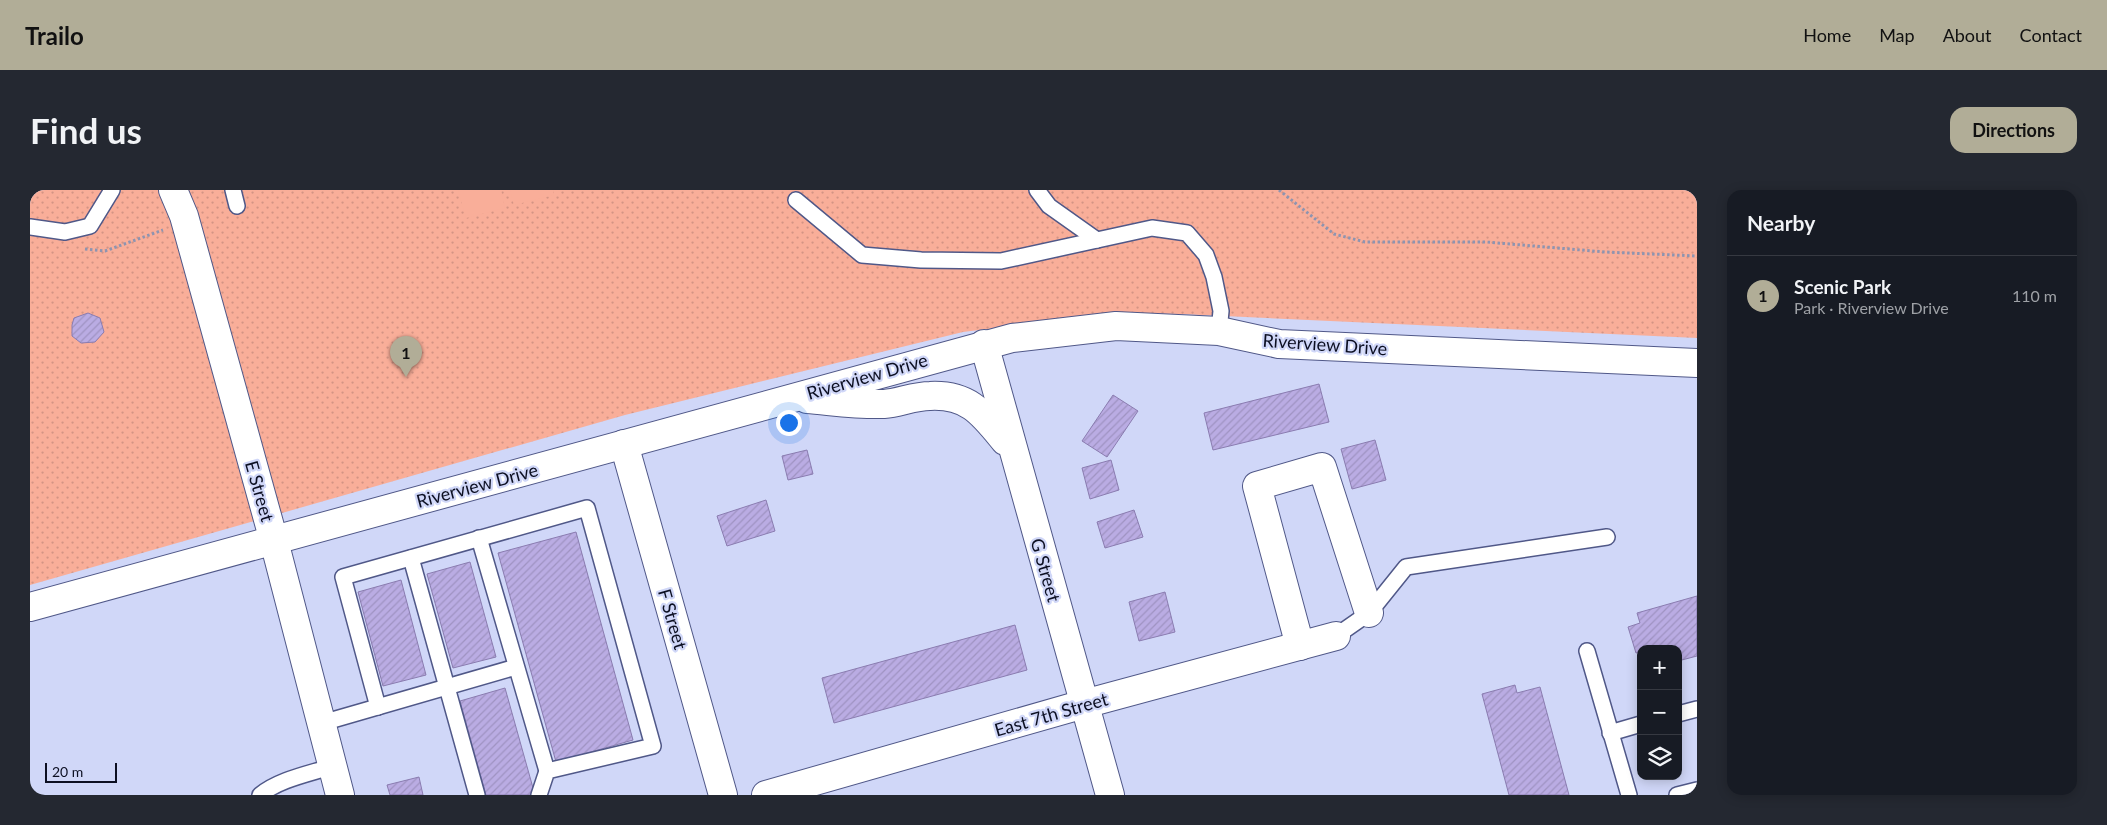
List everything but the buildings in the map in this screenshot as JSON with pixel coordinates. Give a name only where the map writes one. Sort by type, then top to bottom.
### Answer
[{"type":"main road","name":"E Street","points":[[173,190],[184,216],[274,541],[340,795]]},
{"type":"main road","name":"Riverview Drive","points":[[30,607],[984,344],[1012,338],[1116,326],[1219,331],[1279,344],[1697,363]]},
{"type":"main road","name":"G Street","points":[[984,344],[1110,795]]},
{"type":"main road","points":[[793,397],[849,403],[885,404],[930,396],[948,398],[966,403],[982,412],[1013,452]]},
{"type":"main road","name":"F Street","points":[[624,444],[723,795]]},
{"type":"main road","points":[[1300,646],[1257,486],[1322,467],[1369,613]]},
{"type":"main road","name":"East 7th Street","points":[[766,795],[1084,704],[1336,636]]},
{"type":"lane","points":[[30,227],[65,232],[90,226],[112,190]]},
{"type":"lane","points":[[233,190],[237,206]]},
{"type":"lane","points":[[1037,190],[1049,206],[1097,240]]},
{"type":"lane","points":[[796,200],[862,256],[922,260],[1001,261],[1152,228],[1187,233],[1206,255],[1214,278],[1221,311],[1219,331]]},
{"type":"lane","points":[[378,707],[343,577],[587,508],[653,746],[547,772]]},
{"type":"lane","points":[[1336,636],[1369,613],[1406,567],[1607,537]]},
{"type":"lane","points":[[480,538],[547,772],[539,795]]},
{"type":"lane","points":[[411,558],[477,795]]},
{"type":"lane","points":[[1587,651],[1629,795]]},
{"type":"lane","points":[[322,723],[516,667]]},
{"type":"lane","points":[[1682,713],[1697,709]]},
{"type":"lane","points":[[1610,733],[1637,725]]},
{"type":"lane","points":[[260,795],[268,789],[294,778],[333,766]]},
{"type":"lane","points":[[1677,795],[1697,790]]},
{"type":"path","points":[[1278,190],[1334,234],[1365,242],[1486,242],[1605,252],[1697,256]]},
{"type":"path","points":[[77,248],[105,250],[161,232],[184,216]]},
{"type":"shaded area","points":[[30,190],[1697,190],[1697,338],[1181,314],[1119,313],[963,332],[625,415],[30,585]]},
{"type":"shaded area","points":[[458,190],[501,190],[505,208],[466,218]]},
{"type":"shaded area","points":[[510,190],[553,190],[554,195],[514,205]]},
{"type":"place","name":"Scenic Park","points":[[406,377]]}]
